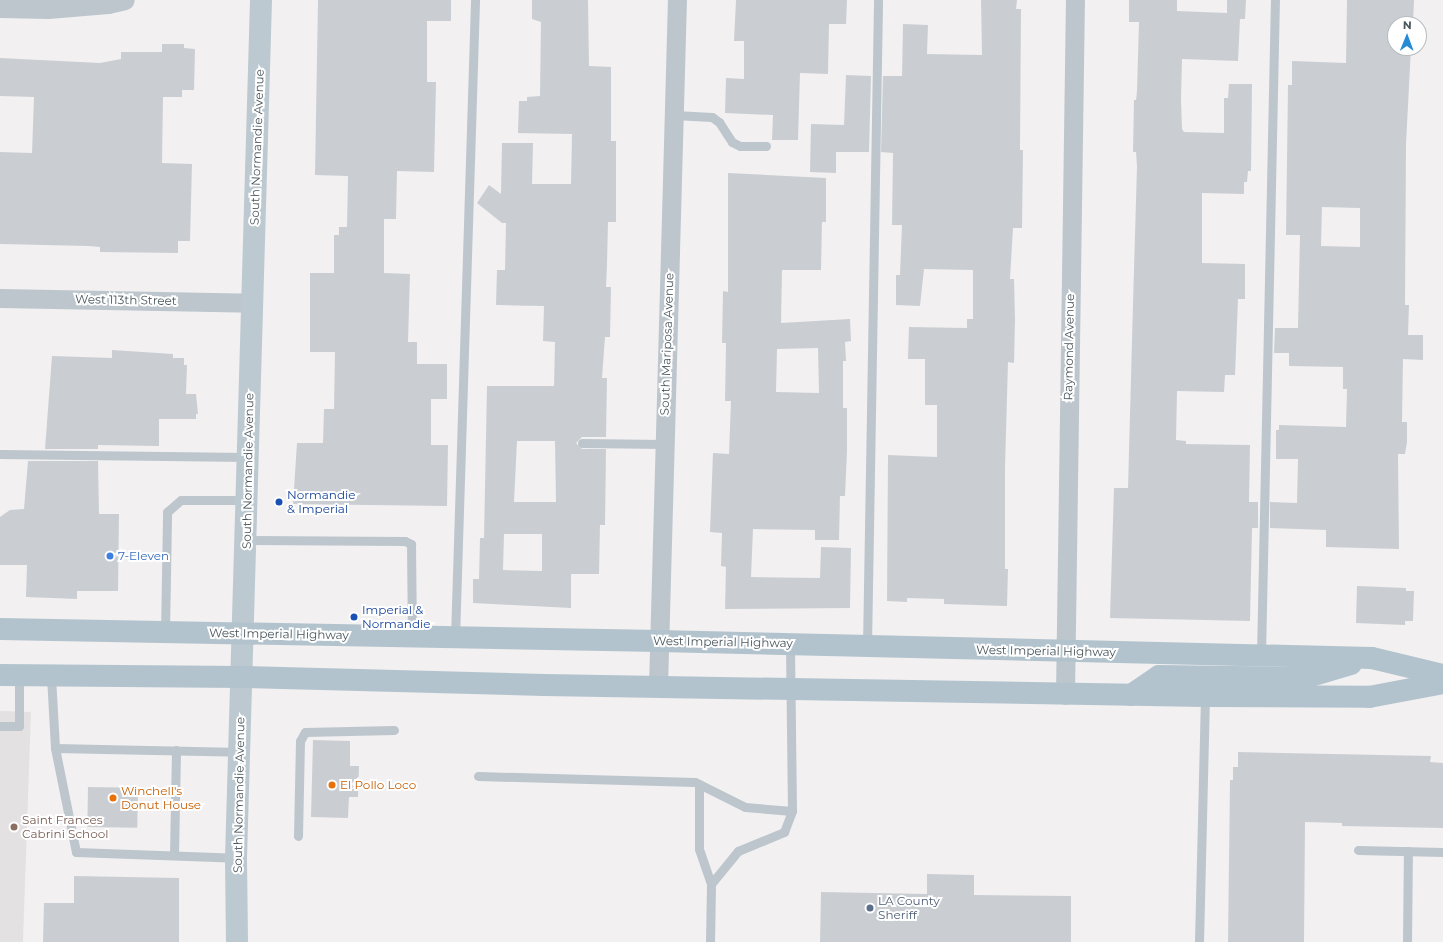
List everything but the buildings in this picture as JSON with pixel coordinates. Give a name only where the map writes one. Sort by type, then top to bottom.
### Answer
[{"type":"main road","name":"South Normandie Avenue","points":[[237,942],[236,858],[244,634],[247,457],[261,0]]},
{"type":"main road","name":"West Imperial Highway","points":[[0,629],[659,641],[1372,658],[1443,675]]},
{"type":"main road","points":[[1131,696],[1158,676],[1304,678],[1372,658]]},
{"type":"main road","points":[[10,675],[242,677],[790,690],[1131,696],[1369,697],[1443,683]]},
{"type":"street","points":[[0,8],[48,9],[108,4],[125,0]]},
{"type":"street","name":"South Mariposa Avenue","points":[[658,687],[677,0]]},
{"type":"street","name":"Raymond Avenue","points":[[1064,695],[1075,0]]},
{"type":"street","name":"West 113th Street","points":[[0,298],[252,303]]},
{"type":"lane","points":[[455,638],[475,0]]},
{"type":"lane","points":[[867,646],[878,0]]},
{"type":"lane","points":[[1261,656],[1275,0]]},
{"type":"lane","points":[[674,115],[712,117],[720,122],[732,142],[740,146],[766,146]]},
{"type":"lane","points":[[582,443],[664,444]]},
{"type":"lane","points":[[0,454],[247,457]]},
{"type":"lane","points":[[165,632],[166,512],[180,500],[247,500]]},
{"type":"lane","points":[[246,540],[405,541],[411,544],[412,636]]},
{"type":"lane","points":[[711,884],[738,851],[784,832],[792,811],[790,644]]},
{"type":"lane","points":[[0,726],[19,726],[10,675]]},
{"type":"lane","points":[[51,676],[55,748],[76,852],[236,858]]},
{"type":"lane","points":[[1199,942],[1204,696]]},
{"type":"lane","points":[[298,836],[300,741],[305,732],[394,730]]},
{"type":"lane","points":[[55,748],[240,752]]},
{"type":"lane","points":[[174,855],[176,750]]},
{"type":"lane","points":[[478,776],[699,784],[745,807],[792,811]]},
{"type":"lane","points":[[699,784],[699,849],[711,884],[710,942]]},
{"type":"lane","points":[[1358,850],[1443,852]]},
{"type":"lane","points":[[1407,942],[1408,851]]},
{"type":"shaded area","name":"Saint Frances Cabrini School","points":[[0,711],[31,712],[23,942],[0,942]]},
{"type":"place","name":"Normandie & Imperial","points":[[279,502]]},
{"type":"place","name":"7-Eleven","points":[[110,556]]},
{"type":"place","name":"Imperial & Normandie","points":[[354,617]]},
{"type":"place","name":"El Pollo Loco","points":[[332,785]]},
{"type":"place","name":"Winchell's Donut House","points":[[113,798]]},
{"type":"place","name":"Saint Frances Cabrini School","points":[[14,827]]},
{"type":"place","name":"LA County Sheriff","points":[[870,908]]}]
